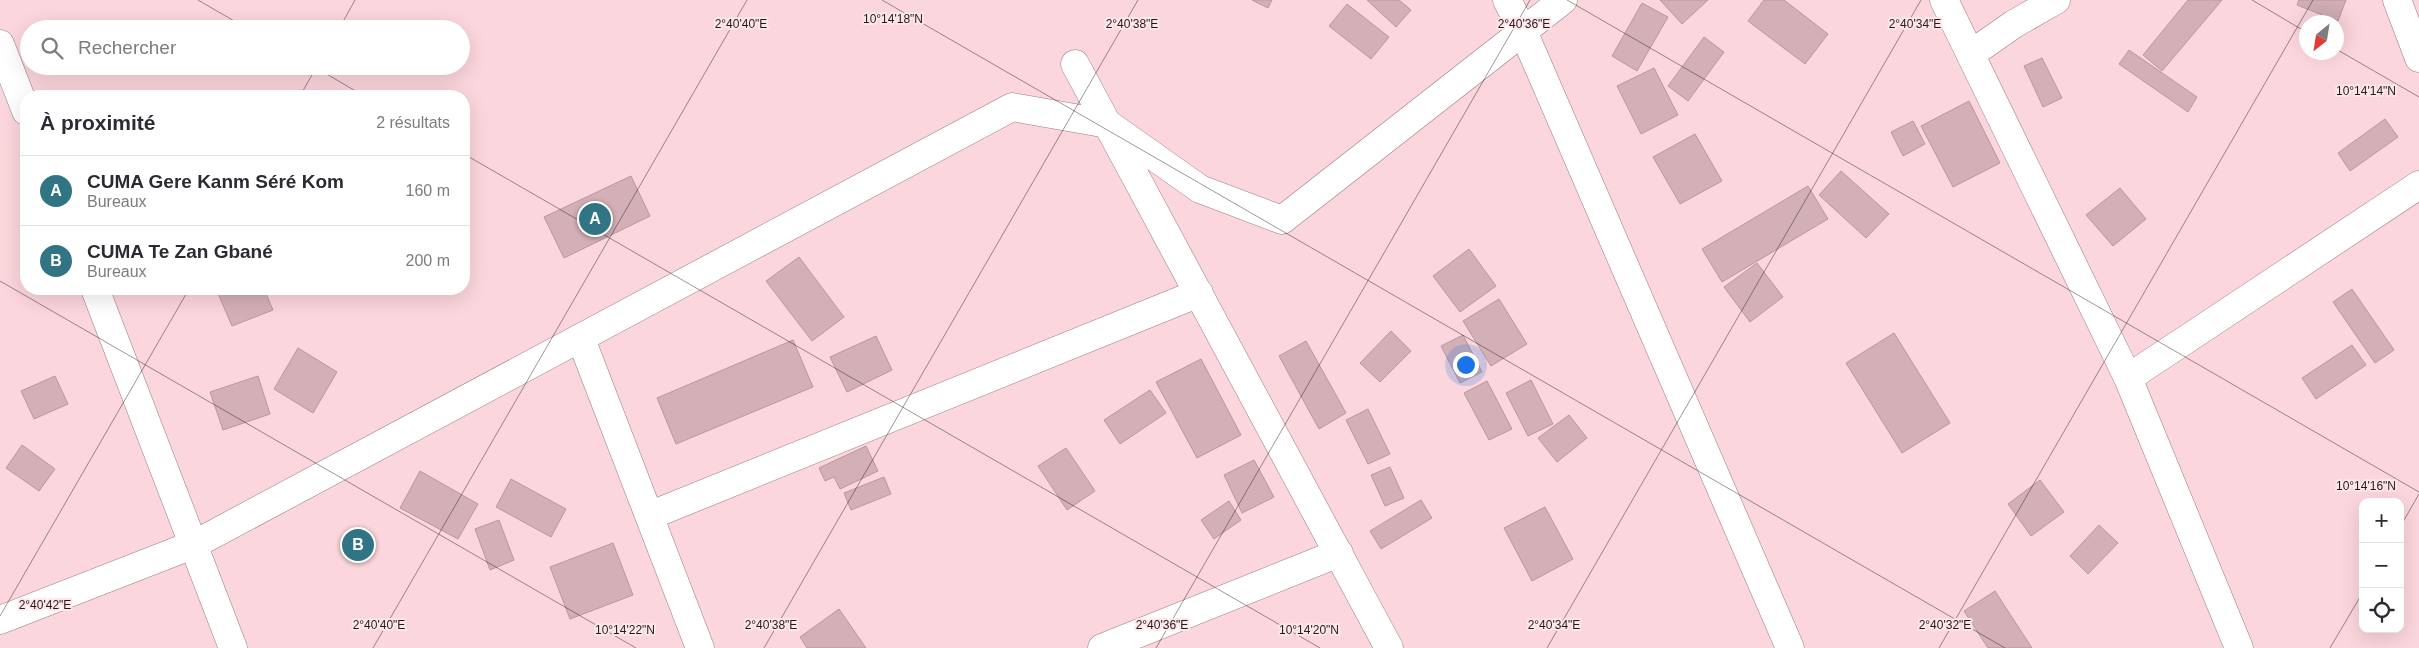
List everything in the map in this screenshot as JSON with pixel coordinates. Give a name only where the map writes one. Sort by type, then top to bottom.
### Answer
[{"type":"street","points":[[1507,0],[1790,648]]},
{"type":"street","points":[[0,620],[194,544],[581,339],[1012,107],[1108,124],[1200,189],[1282,220],[1563,0]]},
{"type":"street","points":[[1944,0],[2128,378],[2239,648]]},
{"type":"street","points":[[1971,54],[2014,24],[2056,0]]},
{"type":"street","points":[[2397,0],[2419,58]]},
{"type":"street","points":[[0,44],[20,96]]},
{"type":"street","points":[[1075,64],[1389,648]]},
{"type":"street","points":[[2128,378],[2419,185]]},
{"type":"street","points":[[649,516],[1199,293]]},
{"type":"street","points":[[97,295],[234,648]]},
{"type":"street","points":[[581,339],[700,648]]},
{"type":"street","points":[[1102,648],[1339,553]]},
{"type":"building","points":[[1252,0],[1272,0],[1268,8]]},
{"type":"building","points":[[1367,0],[1399,0],[1411,10],[1396,27]]},
{"type":"building","points":[[1660,0],[1708,0],[1682,24]]},
{"type":"building","points":[[1764,0],[1784,0],[1828,34],[1805,64],[1748,21]]},
{"type":"building","points":[[2188,0],[2222,0],[2162,71],[2143,55]]},
{"type":"building","points":[[2299,0],[2346,0],[2340,15],[2323,15],[2297,5]]},
{"type":"building","points":[[1642,3],[1668,17],[1637,71],[1612,56]]},
{"type":"building","points":[[1347,4],[1389,37],[1371,59],[1329,26]]},
{"type":"building","points":[[1704,37],[1724,52],[1688,101],[1668,86]]},
{"type":"building","points":[[2129,50],[2197,97],[2188,112],[2119,64]]},
{"type":"building","points":[[2042,58],[2062,98],[2043,107],[2024,66]]},
{"type":"building","points":[[1654,68],[1678,115],[1641,134],[1617,86]]},
{"type":"building","points":[[1969,101],[2000,163],[1953,187],[1921,126]]},
{"type":"building","points":[[2385,119],[2398,137],[2350,171],[2338,153]]},
{"type":"building","points":[[1913,121],[1925,144],[1903,156],[1891,132]]},
{"type":"building","points":[[1695,134],[1722,181],[1680,204],[1653,157]]},
{"type":"building","points":[[1841,171],[1889,214],[1866,238],[1819,195]]},
{"type":"building","points":[[631,176],[650,216],[564,258],[544,217]]},
{"type":"building","points":[[1808,186],[1828,219],[1722,282],[1702,249]]},
{"type":"building","points":[[2120,188],[2146,219],[2113,246],[2086,215]]},
{"type":"building","points":[[1469,249],[1496,286],[1460,312],[1433,276]]},
{"type":"building","points":[[799,257],[844,317],[812,341],[766,281]]},
{"type":"building","points":[[1757,263],[1783,297],[1750,322],[1724,287]]},
{"type":"building","points":[[2352,289],[2394,350],[2375,363],[2333,302]]},
{"type":"building","points":[[219,295],[267,295],[273,310],[232,326]]},
{"type":"building","points":[[1499,299],[1527,344],[1491,366],[1463,321]]},
{"type":"building","points":[[1391,331],[1411,351],[1380,382],[1360,363]]},
{"type":"building","points":[[1894,333],[1950,423],[1902,453],[1846,363]]},
{"type":"building","points":[[1463,335],[1482,372],[1460,383],[1441,346]]},
{"type":"building","points":[[876,336],[892,370],[847,392],[830,357]]},
{"type":"building","points":[[793,340],[813,387],[676,444],[657,398]]},
{"type":"building","points":[[1306,341],[1346,413],[1319,429],[1279,356]]},
{"type":"building","points":[[2352,345],[2366,365],[2316,399],[2302,378]]},
{"type":"building","points":[[298,348],[337,372],[313,413],[274,389]]},
{"type":"building","points":[[1201,359],[1241,435],[1197,458],[1156,382]]},
{"type":"building","points":[[55,376],[68,404],[34,419],[21,391]]},
{"type":"building","points":[[258,376],[270,414],[223,430],[210,392]]},
{"type":"building","points":[[1531,380],[1553,424],[1528,436],[1506,393]]},
{"type":"building","points":[[1487,381],[1512,429],[1489,440],[1464,393]]},
{"type":"building","points":[[1150,390],[1166,413],[1120,444],[1104,420]]},
{"type":"building","points":[[1368,409],[1390,454],[1368,464],[1346,420]]},
{"type":"building","points":[[1569,415],[1587,438],[1557,462],[1538,438]]},
{"type":"building","points":[[22,445],[55,469],[39,491],[6,468]]},
{"type":"building","points":[[866,446],[878,471],[840,489],[834,477],[825,481],[819,468]]},
{"type":"building","points":[[1066,448],[1095,491],[1067,510],[1038,466]]},
{"type":"building","points":[[1254,460],[1274,497],[1242,513],[1224,475]]},
{"type":"building","points":[[1390,467],[1404,498],[1385,506],[1371,475]]},
{"type":"building","points":[[420,471],[478,504],[458,539],[400,508]]},
{"type":"building","points":[[884,477],[891,494],[851,510],[844,493]]},
{"type":"building","points":[[511,479],[566,509],[551,537],[496,507]]},
{"type":"building","points":[[2040,480],[2064,512],[2031,536],[2008,504]]},
{"type":"building","points":[[1421,500],[1432,518],[1381,549],[1370,531]]},
{"type":"building","points":[[1229,501],[1241,520],[1214,539],[1201,520]]},
{"type":"building","points":[[1545,507],[1573,559],[1532,581],[1504,528]]},
{"type":"building","points":[[499,520],[514,560],[490,570],[475,529]]},
{"type":"building","points":[[2099,525],[2118,543],[2088,574],[2070,556]]},
{"type":"building","points":[[613,543],[633,595],[570,619],[550,567]]},
{"type":"building","points":[[1995,591],[2032,648],[1988,648],[1964,611]]},
{"type":"building","points":[[839,609],[866,648],[807,648],[800,637]]},
{"type":"place","name":"CUMA Gere Kanm Séré Kom","points":[[595,219]]},
{"type":"place","name":"CUMA Te Zan Gbané","points":[[358,545]]}]
